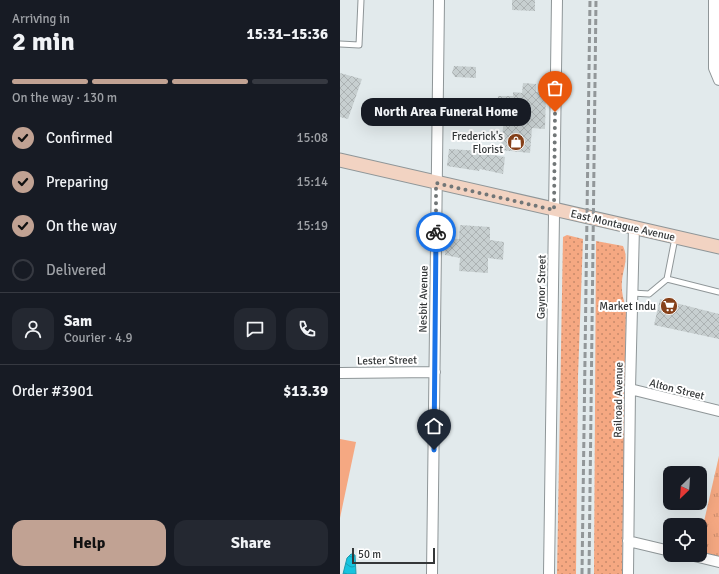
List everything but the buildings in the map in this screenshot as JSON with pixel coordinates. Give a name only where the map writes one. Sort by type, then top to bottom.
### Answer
[{"type":"main road","name":"East Montague Avenue","points":[[340,160],[719,247]]},
{"type":"street","name":"Nesbit Avenue","points":[[432,574],[439,0]]},
{"type":"street","name":"Gaynor Street","points":[[549,574],[557,0]]},
{"type":"street","points":[[714,0],[714,68],[719,80]]},
{"type":"street","name":"Railroad Avenue","points":[[628,574],[634,227]]},
{"type":"street","name":"Lester Street","points":[[340,373],[435,372]]},
{"type":"street","name":"Alton Street","points":[[630,389],[719,411]]},
{"type":"street","points":[[628,541],[663,549]]},
{"type":"street","points":[[707,559],[719,562]]},
{"type":"lane","points":[[340,44],[359,45],[361,0]]},
{"type":"lane","points":[[632,293],[649,294],[667,279],[675,237]]},
{"type":"lane","points":[[667,279],[719,292]]},
{"type":"green space","points":[[567,235],[583,239],[578,376],[576,574],[557,574],[563,237]]},
{"type":"green space","points":[[596,241],[623,246],[626,255],[622,284],[622,294],[626,307],[622,574],[594,574]]},
{"type":"green space","points":[[340,439],[356,442],[340,518]]},
{"type":"green space","points":[[719,456],[719,562],[707,558],[707,518],[705,518]]},
{"type":"water","points":[[351,554],[355,555],[356,574],[343,574],[347,558]]},
{"type":"railway","points":[[582,574],[590,0]]},
{"type":"railway","points":[[589,574],[596,0]]},
{"type":"way so far","points":[[436,232],[436,183],[554,210],[555,112]]},
{"type":"place","name":"North Area Funeral Home","points":[[555,112]]},
{"type":"place","name":"Frederick's Florist","points":[[516,142]]},
{"type":"place","name":"Market Indu","points":[[669,306]]},
{"type":"route","points":[[434,450],[436,232]]}]
